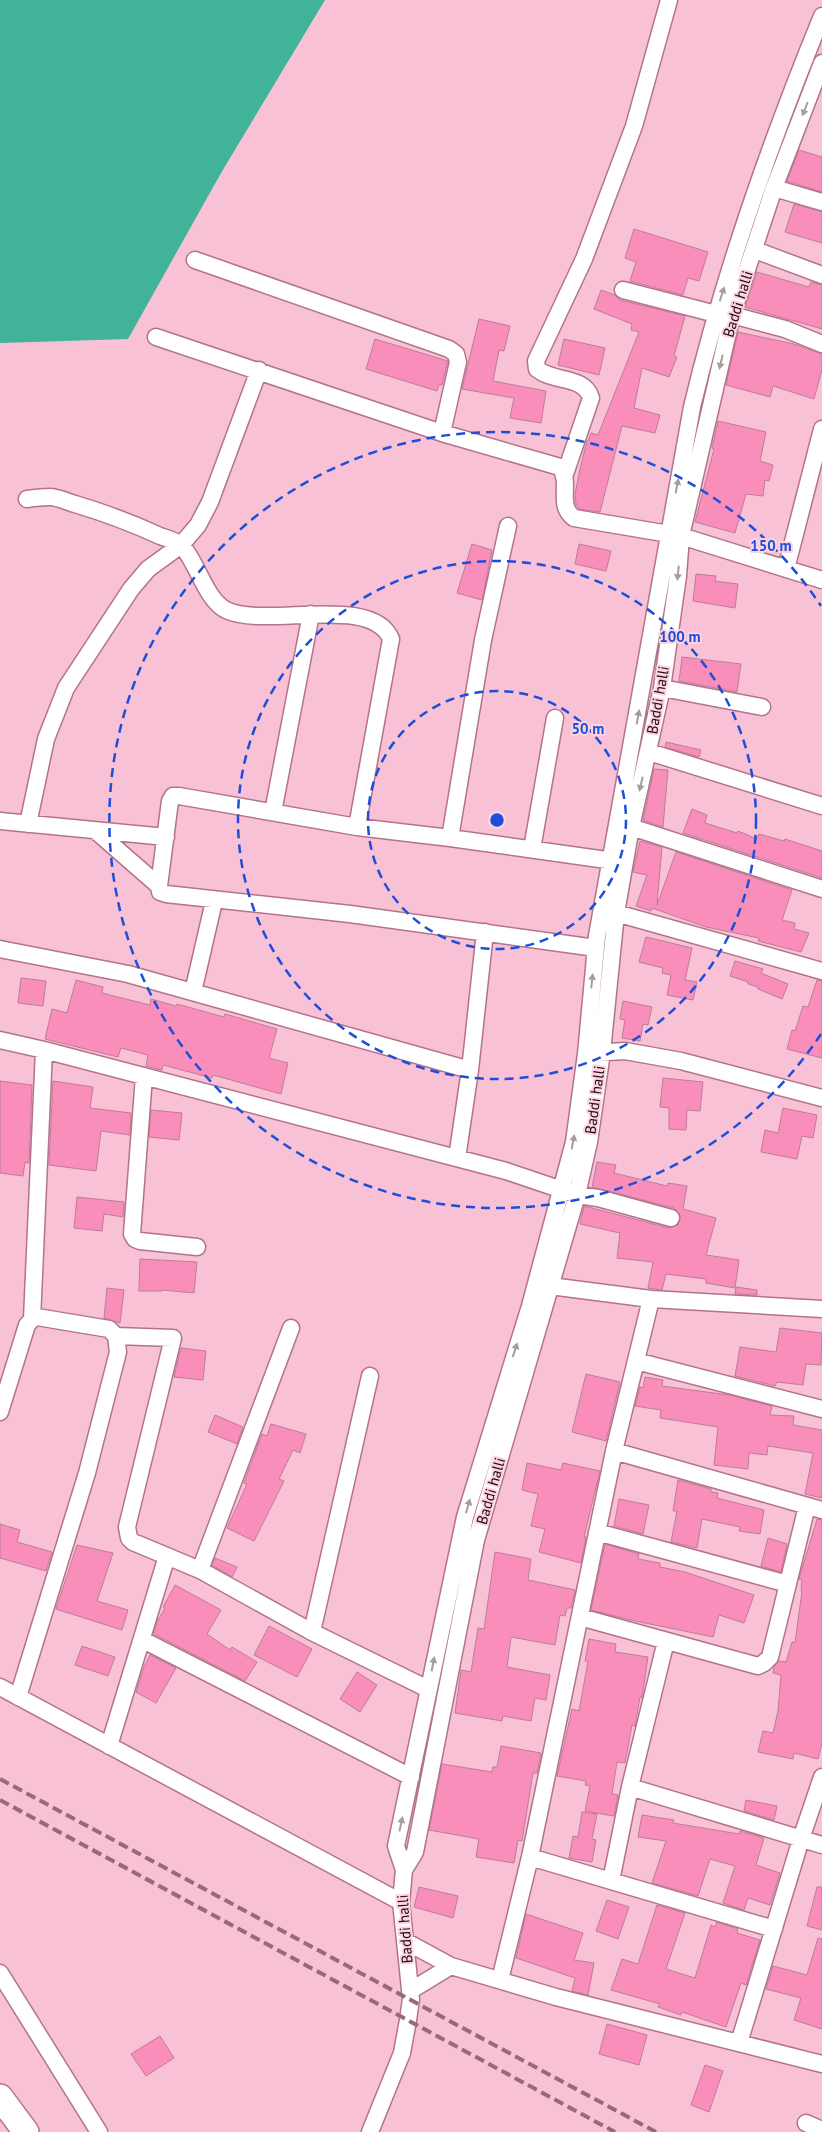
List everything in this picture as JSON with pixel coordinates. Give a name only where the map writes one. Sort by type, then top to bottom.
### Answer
[{"type":"highway","points":[[0,2097],[26,2132]]},
{"type":"street","points":[[564,477],[591,398],[584,385],[544,375],[538,369],[536,361],[584,259],[634,126],[669,0]]},
{"type":"street","points":[[724,314],[749,212],[792,91],[822,16]]},
{"type":"street","name":"Baddi halli","points":[[370,2132],[402,2053],[408,2020],[410,1991],[401,1902],[404,1870],[415,1852],[476,1540],[550,1286],[570,1192],[589,1142],[602,1052],[616,913],[618,861],[631,827],[662,688],[678,576],[675,535],[724,314],[755,250],[774,188],[822,63]]},
{"type":"street","points":[[774,188],[822,202]]},
{"type":"street","points":[[749,212],[765,218]]},
{"type":"street","points":[[755,250],[822,275]]},
{"type":"street","points":[[195,260],[449,349],[456,354],[458,362],[442,433]]},
{"type":"street","points":[[623,290],[785,329],[822,344]]},
{"type":"street","points":[[156,337],[442,433],[560,467],[564,477],[565,506],[568,513],[574,518],[675,535],[822,580]]},
{"type":"street","points":[[28,824],[46,739],[66,688],[131,589],[148,569],[180,545],[198,525],[210,502],[258,370]]},
{"type":"street","points":[[786,570],[822,429]]},
{"type":"street","points":[[27,499],[51,497],[113,515],[180,545],[216,602],[225,609],[239,614],[268,617],[342,614],[377,624],[386,631],[391,638],[357,827]]},
{"type":"street","points":[[450,838],[483,640],[508,526]]},
{"type":"street","points":[[404,1870],[396,1846],[465,1517],[530,1306],[570,1192],[596,948],[618,861],[647,663],[675,535]]},
{"type":"street","points":[[273,812],[311,614]]},
{"type":"street","points":[[662,688],[762,706]]},
{"type":"street","points":[[532,849],[555,718]]},
{"type":"street","points":[[648,752],[822,806]]},
{"type":"street","points":[[596,948],[350,914],[214,901],[160,892],[159,886],[170,801],[174,796],[357,827],[618,861]]},
{"type":"street","points":[[0,822],[166,837]]},
{"type":"street","points":[[631,827],[822,889]]},
{"type":"street","points":[[96,831],[159,886]]},
{"type":"street","points":[[193,992],[214,901]]},
{"type":"street","points":[[616,913],[822,971]]},
{"type":"street","points":[[457,1158],[470,1070],[485,932]]},
{"type":"street","points":[[0,949],[128,974],[470,1070]]},
{"type":"street","points":[[0,1040],[457,1158],[506,1171],[570,1192],[671,1218]]},
{"type":"street","points":[[32,1319],[44,1050]]},
{"type":"street","points":[[586,1054],[626,1051],[680,1061],[822,1098]]},
{"type":"street","points":[[144,1076],[132,1234],[135,1239],[140,1241],[197,1247]]},
{"type":"street","points":[[550,1286],[651,1299],[822,1309]]},
{"type":"street","points":[[500,1980],[530,1857],[614,1451],[651,1299]]},
{"type":"street","points":[[0,1412],[27,1325],[32,1319],[37,1317],[109,1329],[116,1336],[118,1352],[87,1473],[18,1697]]},
{"type":"street","points":[[200,1570],[291,1328]]},
{"type":"street","points":[[116,1336],[173,1338],[127,1527],[129,1538],[133,1542],[200,1570],[312,1632],[428,1689]]},
{"type":"street","points":[[636,1361],[822,1408]]},
{"type":"street","points":[[312,1632],[370,1376]]},
{"type":"street","points":[[580,1617],[758,1666],[770,1657],[788,1584],[814,1508],[614,1451]]},
{"type":"street","points":[[597,1532],[788,1584]]},
{"type":"street","points":[[109,1746],[143,1640],[167,1556]]},
{"type":"street","points":[[143,1640],[411,1777]]},
{"type":"street","points":[[611,1881],[630,1787],[666,1641]]},
{"type":"street","points":[[0,1687],[401,1902]]},
{"type":"street","points":[[739,2043],[801,1839],[822,1777]]},
{"type":"street","points":[[630,1787],[822,1846]]},
{"type":"street","points":[[530,1857],[774,1929]]},
{"type":"street","points":[[405,1941],[451,1966],[556,1997],[822,2064]]},
{"type":"street","points":[[410,1991],[451,1966]]},
{"type":"street","points":[[0,1973],[99,2132]]},
{"type":"street","points":[[806,2124],[822,2130]]},
{"type":"shaded area","points":[[0,0],[325,0],[221,173],[128,339],[0,343]]},
{"type":"building","points":[[799,150],[822,157],[822,192],[787,181]]},
{"type":"building","points":[[794,204],[822,212],[822,243],[785,232]]},
{"type":"building","points":[[634,229],[708,252],[699,281],[688,278],[683,295],[630,281],[636,262],[625,258]]},
{"type":"building","points":[[757,272],[809,287],[811,282],[822,285],[822,329],[745,307]]},
{"type":"building","points":[[601,290],[615,295],[620,300],[685,316],[674,356],[677,357],[669,377],[642,368],[634,408],[660,415],[655,433],[622,426],[600,512],[579,509],[576,504],[575,494],[580,469],[587,441],[591,433],[598,435],[639,332],[631,330],[632,324],[594,309]]},
{"type":"building","points":[[479,319],[510,326],[504,351],[499,350],[493,381],[546,391],[541,423],[510,418],[514,398],[462,389]]},
{"type":"building","points":[[738,332],[794,344],[822,354],[822,370],[814,399],[773,386],[770,397],[726,385]]},
{"type":"building","points":[[375,339],[448,361],[442,385],[439,385],[437,391],[366,369]]},
{"type":"building","points":[[564,339],[605,348],[599,375],[558,365]]},
{"type":"building","points":[[718,421],[766,432],[760,461],[773,465],[769,481],[765,480],[763,496],[746,494],[735,533],[695,522],[714,449],[712,448]]},
{"type":"building","points":[[472,544],[492,550],[482,600],[457,593]]},
{"type":"building","points":[[579,544],[611,551],[606,571],[575,564]]},
{"type":"building","points":[[696,574],[716,576],[715,581],[738,584],[735,608],[693,601]]},
{"type":"building","points":[[682,657],[741,664],[737,692],[679,681]]},
{"type":"building","points":[[666,742],[701,750],[699,757],[665,747]]},
{"type":"building","points":[[654,769],[668,770],[663,827],[643,820]]},
{"type":"building","points":[[692,809],[707,815],[705,823],[737,833],[738,831],[757,839],[759,834],[784,841],[785,839],[822,851],[822,878],[683,833]]},
{"type":"building","points":[[640,841],[662,847],[657,905],[676,852],[792,890],[782,920],[795,923],[794,929],[809,933],[801,952],[758,941],[759,938],[706,927],[652,908],[651,911],[636,906],[647,875],[633,872]]},
{"type":"building","points":[[646,937],[692,948],[685,980],[697,982],[693,1000],[667,995],[671,975],[662,973],[663,968],[639,962]]},
{"type":"building","points":[[735,961],[763,969],[761,973],[788,984],[782,999],[748,984],[748,982],[730,976]]},
{"type":"building","points":[[21,978],[46,981],[43,1006],[18,1003]]},
{"type":"building","points":[[76,980],[103,987],[102,993],[150,1005],[151,999],[224,1017],[225,1014],[277,1029],[269,1058],[288,1063],[281,1094],[213,1075],[212,1078],[163,1065],[162,1070],[146,1066],[148,1055],[121,1048],[118,1057],[45,1039],[52,1009],[67,1013]]},
{"type":"building","points":[[817,980],[822,981],[822,1058],[787,1049],[792,1030],[795,1031],[803,1006],[808,1007]]},
{"type":"building","points":[[623,1001],[652,1007],[648,1025],[643,1024],[640,1041],[622,1038],[625,1020],[620,1019]]},
{"type":"building","points":[[663,1078],[703,1082],[700,1111],[687,1110],[686,1130],[669,1129],[669,1108],[660,1107]]},
{"type":"building","points":[[0,1081],[32,1085],[29,1163],[25,1162],[23,1176],[0,1173]]},
{"type":"building","points":[[53,1081],[93,1087],[90,1108],[131,1113],[130,1135],[101,1131],[96,1171],[49,1165]]},
{"type":"building","points":[[783,1108],[817,1115],[813,1138],[802,1136],[797,1159],[761,1152],[765,1130],[778,1133]]},
{"type":"building","points":[[151,1110],[182,1113],[179,1140],[149,1137]]},
{"type":"building","points":[[597,1162],[616,1165],[614,1173],[667,1186],[668,1183],[687,1186],[683,1209],[716,1218],[706,1255],[739,1260],[735,1288],[706,1283],[706,1279],[666,1274],[662,1290],[648,1288],[653,1262],[617,1258],[620,1233],[580,1224],[584,1206],[669,1228],[678,1225],[680,1215],[674,1208],[592,1187]]},
{"type":"building","points":[[77,1197],[124,1202],[123,1217],[104,1214],[102,1231],[74,1228]]},
{"type":"building","points":[[140,1259],[197,1262],[194,1293],[162,1290],[139,1291]]},
{"type":"building","points":[[736,1287],[757,1290],[757,1295],[735,1294]]},
{"type":"building","points":[[107,1288],[124,1290],[120,1323],[104,1318]]},
{"type":"building","points":[[780,1328],[822,1333],[821,1365],[806,1364],[803,1385],[777,1382],[775,1386],[735,1376],[740,1347],[776,1352]]},
{"type":"building","points":[[181,1348],[206,1351],[203,1380],[174,1377]]},
{"type":"building","points":[[586,1374],[620,1382],[606,1441],[572,1432]]},
{"type":"building","points":[[645,1377],[663,1380],[662,1386],[729,1395],[772,1406],[770,1415],[794,1416],[793,1425],[822,1430],[822,1498],[805,1494],[813,1453],[768,1446],[767,1455],[749,1453],[748,1469],[714,1465],[718,1427],[660,1418],[661,1410],[635,1406],[640,1387],[643,1388]]},
{"type":"building","points":[[215,1415],[243,1427],[237,1444],[208,1432]]},
{"type":"building","points":[[271,1424],[306,1434],[300,1453],[293,1450],[279,1479],[284,1481],[254,1541],[227,1528],[247,1484],[244,1483],[262,1434],[267,1436]]},
{"type":"building","points":[[527,1463],[561,1470],[563,1463],[600,1471],[584,1537],[586,1537],[581,1563],[539,1552],[545,1529],[531,1526],[538,1494],[522,1490]]},
{"type":"building","points":[[678,1480],[711,1489],[711,1492],[718,1493],[717,1498],[764,1510],[760,1534],[739,1531],[740,1527],[702,1519],[697,1548],[671,1542],[677,1511],[673,1511]]},
{"type":"building","points":[[619,1499],[649,1505],[643,1534],[614,1526]]},
{"type":"building","points":[[817,1519],[822,1520],[822,1743],[818,1759],[794,1753],[793,1759],[758,1752],[763,1731],[773,1733],[778,1711],[781,1675],[773,1673],[774,1667],[779,1661],[786,1662],[792,1642],[795,1643],[802,1591],[802,1580],[799,1579]]},
{"type":"building","points":[[0,1524],[20,1530],[17,1542],[52,1552],[46,1571],[0,1558]]},
{"type":"building","points":[[768,1538],[787,1544],[781,1572],[761,1566]]},
{"type":"building","points":[[605,1544],[639,1554],[638,1559],[660,1563],[660,1567],[685,1572],[754,1595],[744,1623],[719,1615],[713,1637],[591,1610]]},
{"type":"building","points":[[77,1545],[113,1553],[97,1601],[128,1610],[122,1630],[56,1609]]},
{"type":"building","points":[[495,1552],[531,1559],[528,1580],[575,1590],[571,1608],[567,1608],[565,1616],[560,1615],[555,1645],[511,1637],[507,1667],[550,1675],[546,1700],[535,1698],[531,1721],[503,1716],[502,1721],[455,1713],[461,1670],[471,1672],[478,1628],[484,1629]]},
{"type":"building","points":[[215,1558],[237,1567],[232,1577],[212,1565]]},
{"type":"building","points":[[175,1585],[221,1610],[207,1634],[230,1650],[232,1647],[257,1662],[245,1681],[154,1634],[157,1622],[165,1608],[163,1607]]},
{"type":"building","points":[[269,1626],[312,1649],[297,1677],[254,1655]]},
{"type":"building","points":[[589,1639],[616,1644],[615,1652],[648,1657],[642,1698],[640,1697],[635,1726],[632,1725],[625,1763],[617,1762],[612,1794],[618,1795],[614,1816],[585,1811],[590,1786],[585,1785],[586,1781],[557,1776],[572,1709],[579,1711],[588,1661],[585,1661]]},
{"type":"building","points":[[82,1646],[115,1657],[108,1676],[75,1665]]},
{"type":"building","points":[[150,1655],[176,1668],[156,1703],[136,1692]]},
{"type":"building","points":[[357,1672],[377,1685],[360,1712],[340,1699]]},
{"type":"building","points":[[501,1746],[541,1753],[537,1773],[533,1773],[522,1841],[518,1840],[514,1863],[476,1857],[479,1839],[429,1830],[442,1764],[492,1772],[493,1767],[497,1767]]},
{"type":"building","points":[[746,1800],[777,1806],[774,1820],[744,1811]]},
{"type":"building","points":[[582,1812],[597,1814],[592,1839],[596,1840],[592,1862],[569,1858],[573,1836],[578,1837]]},
{"type":"building","points":[[642,1815],[674,1820],[673,1823],[739,1834],[740,1831],[764,1838],[756,1865],[780,1873],[770,1905],[748,1898],[744,1910],[723,1903],[735,1866],[710,1859],[698,1896],[652,1883],[666,1841],[638,1837]]},
{"type":"building","points":[[419,1887],[458,1896],[453,1918],[414,1907]]},
{"type":"building","points":[[817,1887],[822,1887],[822,1930],[807,1926]]},
{"type":"building","points":[[607,1900],[629,1907],[618,1939],[596,1931]]},
{"type":"building","points":[[657,1905],[685,1913],[666,1969],[695,1978],[711,1925],[715,1927],[717,1922],[738,1929],[737,1933],[760,1940],[746,1985],[741,1983],[726,2027],[682,2012],[681,2015],[658,2007],[660,2004],[611,1990],[622,1959],[638,1964]]},
{"type":"building","points":[[526,1914],[583,1933],[574,1960],[594,1963],[588,1995],[572,1991],[575,1978],[516,1958]]},
{"type":"building","points":[[818,1938],[822,1939],[822,2029],[794,2020],[801,1998],[766,1989],[773,1966],[807,1975]]},
{"type":"building","points":[[607,2024],[647,2035],[639,2065],[599,2054]]},
{"type":"building","points":[[160,2036],[174,2058],[146,2076],[131,2054]]},
{"type":"building","points":[[705,2065],[723,2071],[709,2112],[691,2105]]},
{"type":"railway","points":[[0,1779],[656,2132]]},
{"type":"railway","points":[[0,1800],[615,2132]]}]
